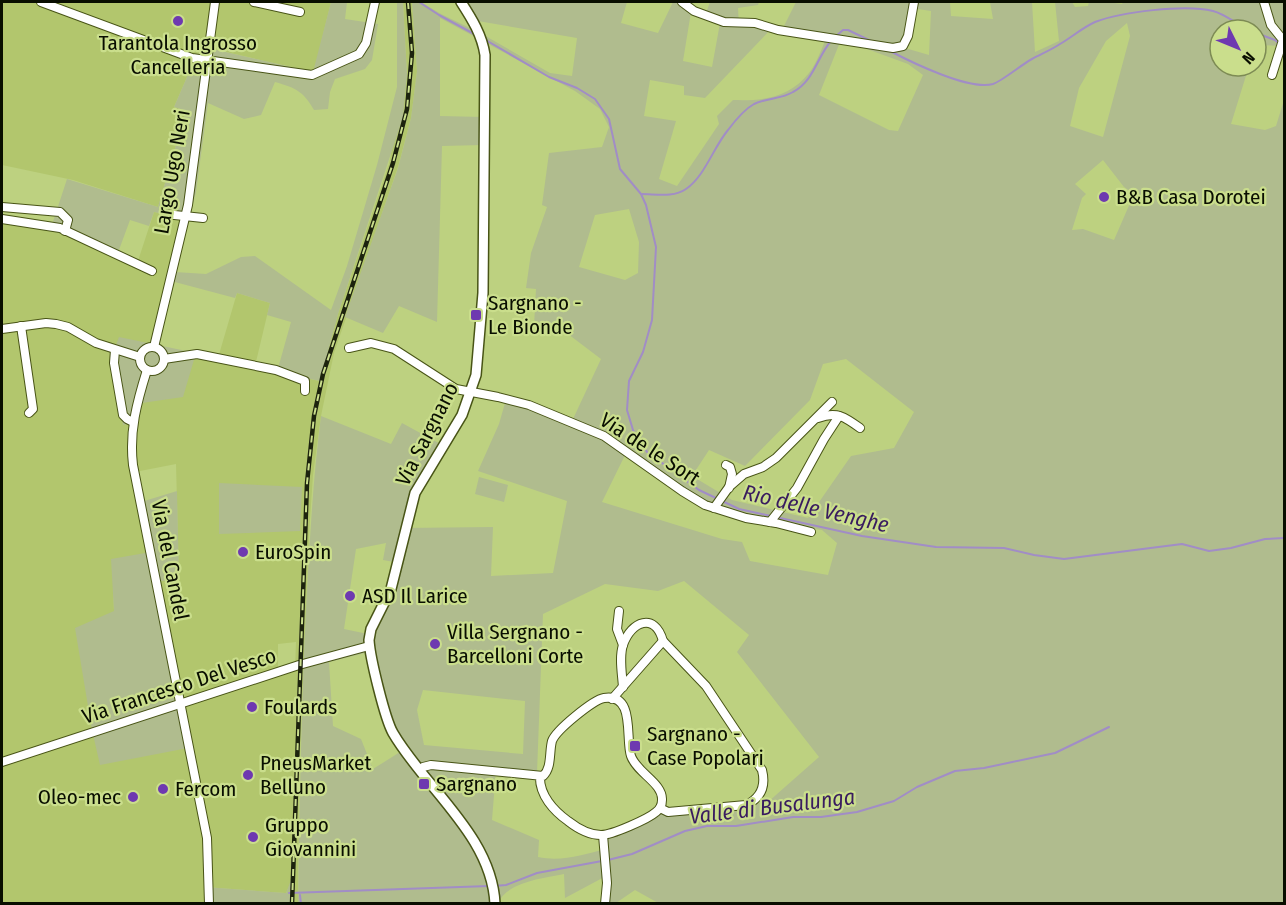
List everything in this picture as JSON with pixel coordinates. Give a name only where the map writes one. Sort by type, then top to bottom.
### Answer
[{"type":"street","points":[[41,2],[186,55],[208,61],[303,74],[320,72],[354,58],[363,50],[375,2]]},
{"type":"street","name":"Largo Ugo Neri","points":[[154,347],[192,186],[215,2]]},
{"type":"street","points":[[254,2],[300,12]]},
{"type":"street","name":"Via Sargnano","points":[[461,2],[481,36],[485,55],[483,294],[479,357],[471,393],[462,415],[416,493],[391,589],[371,629],[369,646],[389,724],[398,740],[478,847],[489,870],[495,903]]},
{"type":"street","points":[[682,2],[694,11],[724,22],[755,23],[776,30],[889,47],[900,47],[907,40],[914,2]]},
{"type":"street","points":[[1264,2],[1271,25],[1283,41],[1272,75]]},
{"type":"street","points":[[2,207],[60,212],[68,220],[66,231]]},
{"type":"street","points":[[165,214],[203,218]]},
{"type":"street","points":[[2,219],[46,225],[66,231],[129,262],[153,271]]},
{"type":"street","points":[[2,328],[56,324],[68,327],[96,343],[140,357]]},
{"type":"street","points":[[21,326],[33,409],[29,413]]},
{"type":"street","name":"Via de le Sort","points":[[349,348],[371,344],[393,349],[447,385],[471,393],[529,405],[604,436],[694,499],[716,505],[746,518],[771,520],[811,532]]},
{"type":"street","points":[[154,347],[160,350],[164,359],[157,370],[147,370],[142,365],[140,357],[147,349],[154,347]]},
{"type":"street","name":"Via del Candel","points":[[114,350],[123,415],[133,422]]},
{"type":"street","points":[[164,359],[197,354],[276,370],[305,381],[305,391]]},
{"type":"street","name":"Via del Candel","points":[[147,370],[133,422],[134,471],[207,838],[209,903]]},
{"type":"street","points":[[18,373],[28,372]]},
{"type":"street","points":[[716,505],[744,474],[763,467],[776,458],[832,402]]},
{"type":"street","points":[[814,420],[833,414],[846,418],[860,428]]},
{"type":"street","points":[[771,520],[797,488],[839,416]]},
{"type":"street","points":[[726,465],[730,467],[732,474],[729,488]]},
{"type":"street","points":[[619,611],[617,629],[623,645]]},
{"type":"street","points":[[623,687],[621,658],[623,645],[633,629],[647,623],[658,628],[663,641],[712,694],[762,770],[764,783],[759,795],[746,805],[668,813],[660,808]]},
{"type":"street","points":[[612,699],[663,641]]},
{"type":"street","name":"Via Francesco Del Vesco","points":[[2,762],[299,665],[369,646]]},
{"type":"street","points":[[420,770],[431,765],[540,776],[547,771],[551,745],[558,731],[596,702],[604,698],[612,699],[621,703],[627,711],[631,755],[640,770],[660,791],[662,801],[660,808],[649,817],[603,836],[584,831],[556,812],[541,789],[540,776]]},
{"type":"street","points":[[603,836],[605,903]]},
{"type":"shaded area","points":[[2,2],[331,2],[314,72],[217,50],[197,54],[174,107],[186,111],[158,207],[73,180],[2,165]]},
{"type":"shaded area","points":[[331,2],[347,2],[345,19],[378,24],[372,60],[365,69],[335,79],[330,92],[328,109],[314,110],[298,91],[275,82],[261,115],[244,119],[208,103],[196,192],[189,219],[154,212],[149,226],[130,220],[116,258],[76,238],[50,231],[67,179],[158,207],[186,111],[174,107],[197,54],[217,50],[313,72]]},
{"type":"shaded area","points":[[397,2],[403,2],[407,74],[403,117],[338,314],[320,381],[277,372],[291,322],[267,315],[270,303],[237,293],[235,298],[171,281],[175,272],[206,274],[241,257],[255,256],[331,310],[347,266],[377,165],[397,87]]},
{"type":"shaded area","points":[[403,2],[412,2],[417,71],[411,118],[398,167],[334,353],[321,416],[313,475],[299,780],[298,903],[291,903],[291,882],[286,893],[205,887],[206,903],[2,904],[2,223],[59,232],[136,267],[154,212],[189,219],[135,404],[196,353],[218,358],[237,293],[270,303],[255,366],[319,381],[338,314],[389,164],[407,74]],"holes":[[[176,464],[179,580],[159,581],[114,611],[113,589],[151,553],[135,472]],[[296,642],[295,671],[278,677],[278,644]]]},
{"type":"shaded area","points":[[412,2],[421,2],[550,73],[572,76],[577,38],[478,21],[466,2],[627,2],[621,23],[658,33],[673,2],[680,2],[691,12],[683,61],[712,67],[720,23],[705,16],[710,2],[759,2],[758,5],[738,8],[739,26],[774,26],[705,98],[684,95],[684,86],[650,80],[644,116],[676,121],[659,179],[677,186],[719,124],[717,116],[733,100],[755,100],[784,93],[793,88],[812,69],[828,35],[783,28],[796,2],[950,2],[951,16],[993,19],[990,2],[1032,2],[1035,52],[1059,41],[1055,2],[1072,2],[1075,7],[1088,6],[1089,2],[1122,4],[1123,2],[1284,2],[1284,46],[1268,45],[1268,18],[1208,18],[1208,78],[1245,78],[1231,124],[1265,130],[1276,126],[1284,100],[1284,903],[660,904],[635,890],[616,903],[610,904],[608,875],[565,898],[564,874],[527,882],[509,890],[498,903],[298,904],[308,563],[321,416],[391,444],[402,423],[446,447],[426,480],[403,528],[493,527],[491,576],[553,573],[567,501],[478,471],[499,424],[507,396],[573,419],[601,359],[564,331],[534,326],[536,289],[526,288],[531,253],[547,207],[542,205],[549,153],[602,147],[609,127],[600,109],[575,91],[440,18],[440,116],[483,117],[483,145],[442,146],[437,322],[399,306],[383,333],[345,317],[398,168],[411,118],[417,71]],"holes":[[[911,8],[931,11],[929,55],[905,48]],[[1127,23],[1130,36],[1103,137],[1070,126],[1079,88],[1106,41]],[[842,37],[855,39],[867,49],[908,64],[923,75],[898,131],[889,130],[819,95]],[[1103,160],[1124,187],[1134,194],[1114,240],[1083,229],[1072,230],[1082,198],[1086,194],[1075,184]],[[629,209],[639,242],[638,273],[625,280],[579,267],[595,215]],[[846,359],[914,412],[894,448],[851,456],[808,518],[732,500],[692,476],[709,450],[745,466],[810,400],[823,364]],[[628,449],[697,498],[732,512],[822,530],[837,543],[828,575],[750,561],[742,542],[722,539],[602,502]],[[386,543],[383,560],[394,562],[387,596],[368,634],[344,629],[356,549]],[[684,581],[749,635],[737,652],[819,757],[768,802],[662,813],[605,837],[605,849],[564,858],[538,857],[539,840],[492,820],[496,770],[537,773],[543,614],[605,584],[658,591]],[[369,652],[393,726],[408,747],[373,769],[361,739],[333,726],[329,662]],[[423,690],[525,701],[523,754],[424,745],[417,710]]]},
{"type":"shaded area","points":[[119,337],[196,353],[183,397],[135,404],[131,423],[123,425],[113,370],[109,363]]},
{"type":"shaded area","points":[[479,477],[508,485],[504,502],[475,494]]},
{"type":"shaded area","points":[[219,483],[302,487],[300,531],[219,534]]},
{"type":"shaded area","points":[[177,491],[179,580],[159,581],[188,748],[100,765],[75,628],[114,611],[111,559],[151,552],[141,502]]},
{"type":"shaded area","points":[[291,880],[291,903],[206,903],[205,887],[286,893]]},
{"type":"waterway","name":"Rio delle Venghe","points":[[419,2],[476,35]]},
{"type":"waterway","points":[[890,51],[956,80],[983,85],[997,82],[1090,24],[1106,18],[1153,10],[1186,8],[1218,12],[1229,18]]},
{"type":"waterway","points":[[835,37],[843,30],[848,30],[871,41]]},
{"type":"waterway","points":[[1268,37],[1284,48]]},
{"type":"waterway","name":"Rio delle Venghe","points":[[484,39],[549,77],[577,88],[595,99],[609,119],[620,169],[641,194],[646,205],[656,247],[652,320],[643,352],[629,381],[627,410],[633,430],[647,452],[699,490],[739,509],[862,536],[936,547],[1004,548],[1064,559],[1182,544],[1209,551],[1265,539],[1284,538]]},
{"type":"waterway","points":[[641,194],[670,195],[686,189],[704,169],[723,137],[740,116],[754,104],[784,96],[800,87],[811,75],[831,41]]},
{"type":"waterway","name":"Valle di Busalunga","points":[[608,860],[632,854],[685,831],[707,826],[736,826],[793,817],[821,817],[857,812],[894,801],[917,787],[955,771],[984,768],[1055,753],[1109,727]]},
{"type":"waterway","name":"Valle di Busalunga","points":[[494,886],[506,885],[537,873],[602,861]]},
{"type":"waterway","name":"Valle di Busalunga","points":[[289,893],[489,886]]},
{"type":"waterway","points":[[300,895],[301,904]]},
{"type":"railway","points":[[292,904],[307,483],[314,416],[323,374],[393,163],[407,109],[412,53],[408,2]]},
{"type":"place","name":"Tarantola Ingrosso Cancelleria","points":[[178,21]]},
{"type":"place","name":"B&B Casa Dorotei","points":[[1104,197]]},
{"type":"place","name":"Sargnano - Le Bionde","points":[[476,315]]},
{"type":"place","name":"EuroSpin","points":[[243,552]]},
{"type":"place","name":"ASD Il Larice","points":[[350,596]]},
{"type":"place","name":"Villa Sergnano - Barcelloni Corte","points":[[435,644]]},
{"type":"place","name":"Foulards","points":[[252,707]]},
{"type":"place","name":"Sargnano - Case Popolari","points":[[635,746]]},
{"type":"place","name":"PneusMarket Belluno","points":[[248,775]]},
{"type":"place","name":"Sargnano","points":[[424,784]]},
{"type":"place","name":"Fercom","points":[[163,789]]},
{"type":"place","name":"Oleo-mec","points":[[133,797]]},
{"type":"place","name":"Gruppo Giovannini","points":[[253,837]]}]
